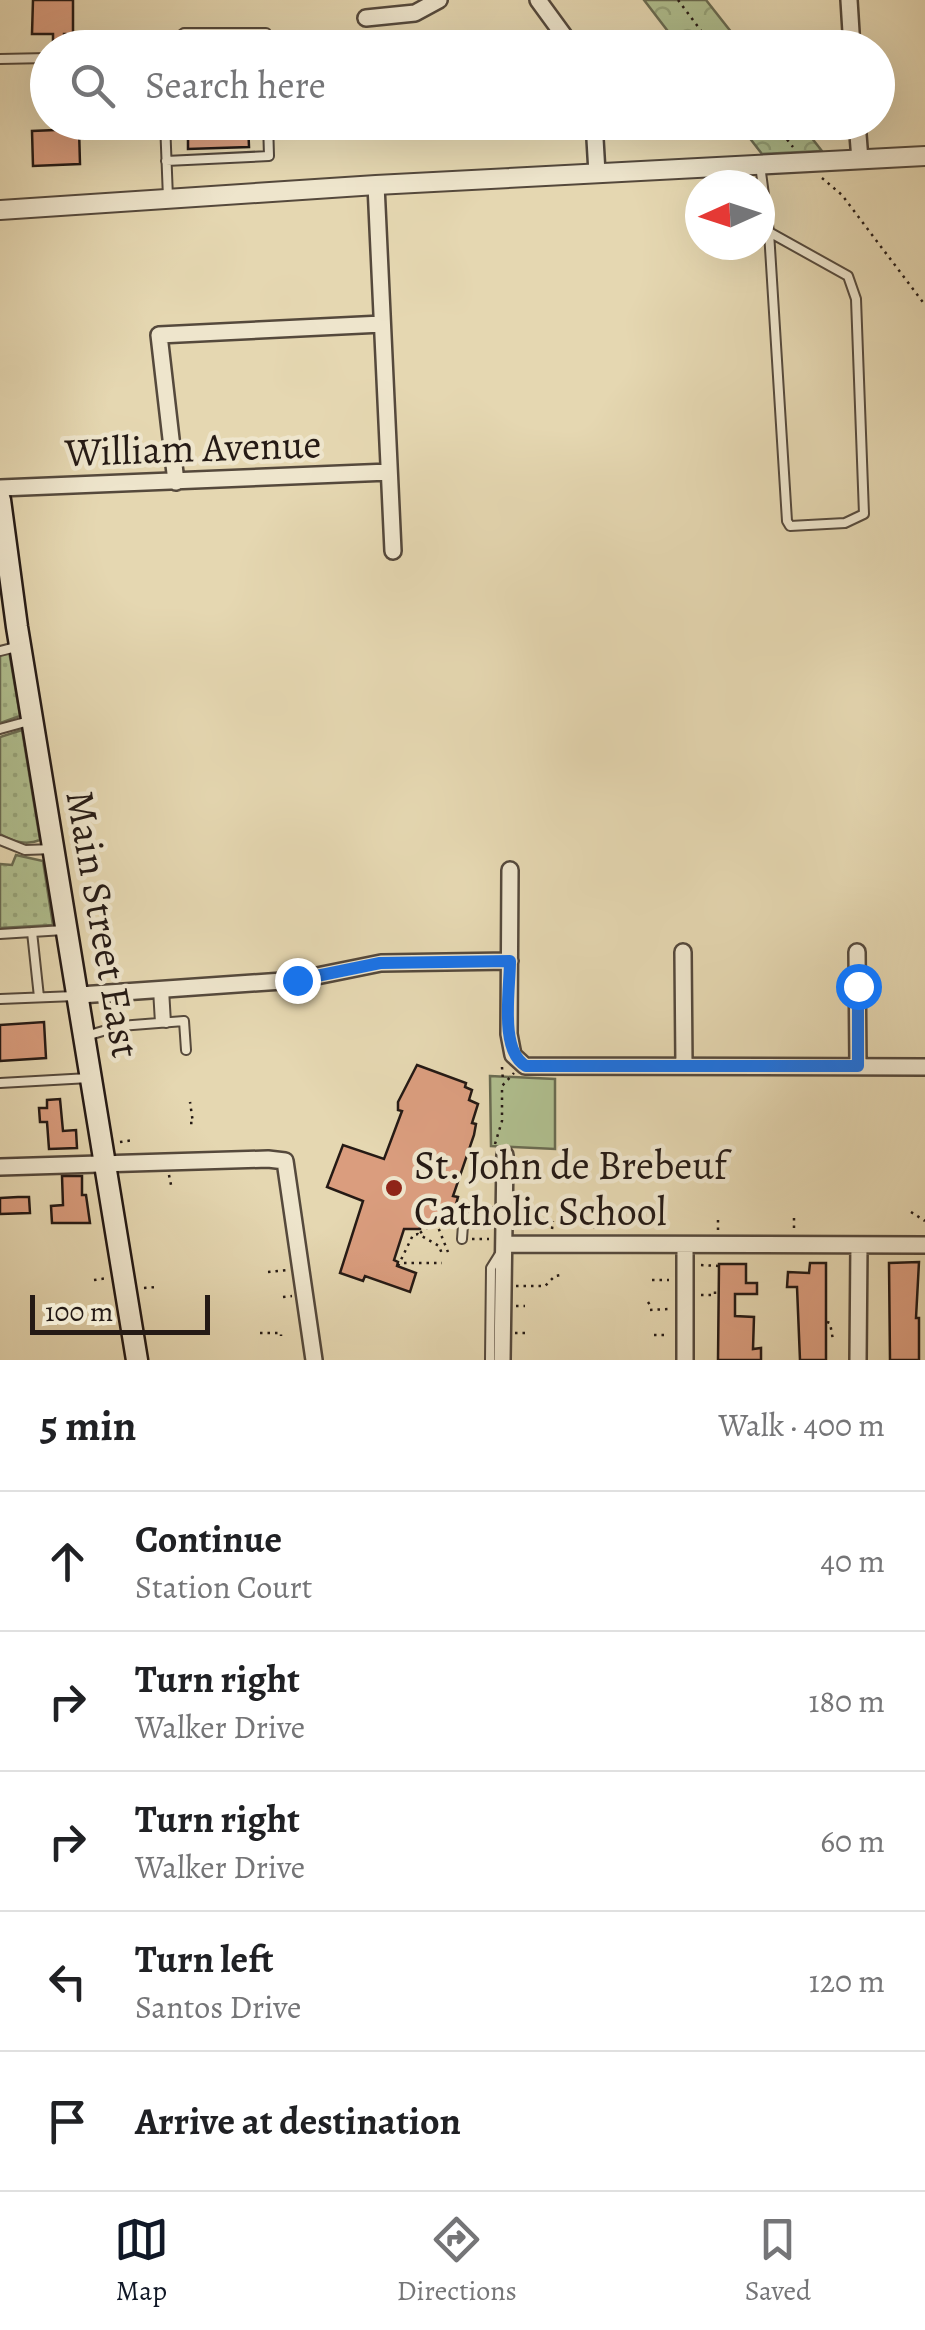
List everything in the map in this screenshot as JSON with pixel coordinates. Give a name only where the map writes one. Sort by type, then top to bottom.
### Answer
[{"type":"main road","name":"Main Street East","points":[[0,500],[11,638],[33,720],[137,1360]]},
{"type":"street","points":[[366,18],[415,14],[439,0]]},
{"type":"street","points":[[538,0],[560,30]]},
{"type":"street","points":[[849,0],[851,30]]},
{"type":"street","points":[[595,140],[597,173]]},
{"type":"street","points":[[858,140],[860,160]]},
{"type":"street","points":[[0,210],[925,156]]},
{"type":"street","points":[[376,186],[393,551]]},
{"type":"street","points":[[176,482],[159,335],[382,324]]},
{"type":"street","name":"William Avenue","points":[[0,488],[388,472]]},
{"type":"street","points":[[510,870],[509,1034],[518,1062],[526,1066],[925,1067]]},
{"type":"street","points":[[683,952],[684,1065]]},
{"type":"street","points":[[858,952],[858,1066]]},
{"type":"street","points":[[80,995],[297,980],[380,963],[510,961]]},
{"type":"street","points":[[499,1154],[503,1212],[502,1360]]},
{"type":"street","points":[[0,1167],[285,1162],[314,1360]]},
{"type":"street","points":[[500,1243],[925,1245]]},
{"type":"street","points":[[858,1360],[859,1244]]},
{"type":"street","points":[[685,1246],[685,1360]]},
{"type":"lane","points":[[0,60],[30,59]]},
{"type":"lane","points":[[165,140],[168,198]]},
{"type":"lane","points":[[166,161],[269,156],[269,140]]},
{"type":"lane","points":[[760,165],[761,170]]},
{"type":"lane","points":[[769,232],[848,276],[856,298],[864,514],[845,523],[790,526],[787,522],[769,232]]},
{"type":"lane","points":[[0,729],[33,720]]},
{"type":"lane","points":[[0,840],[25,850],[54,849]]},
{"type":"lane","points":[[0,934],[68,930]]},
{"type":"lane","points":[[32,932],[39,997]]},
{"type":"lane","points":[[161,989],[163,1023]]},
{"type":"lane","points":[[0,998],[80,995]]},
{"type":"lane","points":[[86,1036],[120,1026],[184,1021],[186,1050]]},
{"type":"lane","points":[[0,1084],[93,1078]]},
{"type":"lane","points":[[465,1239],[463,1225],[474,1214],[503,1212]]},
{"type":"lane","points":[[490,1360],[491,1268],[500,1243]]},
{"type":"path","points":[[678,0],[700,30]]},
{"type":"path","points":[[842,196],[925,305]]},
{"type":"path","points":[[499,1154],[502,1067]]},
{"type":"path","points":[[502,1086],[515,1072]]},
{"type":"path","points":[[190,1102],[190,1124]]},
{"type":"path","points":[[118,1142],[134,1140]]},
{"type":"path","points":[[168,1169],[171,1185]]},
{"type":"path","points":[[911,1212],[925,1221]]},
{"type":"path","points":[[718,1215],[718,1230]]},
{"type":"path","points":[[794,1218],[794,1230]]},
{"type":"path","points":[[624,1219],[624,1228]]},
{"type":"path","points":[[595,1220],[595,1229]]},
{"type":"path","points":[[552,1229],[553,1221]]},
{"type":"path","points":[[442,1263],[400,1265],[413,1235],[436,1222],[454,1224]]},
{"type":"path","points":[[418,1234],[445,1253],[436,1222]]},
{"type":"path","points":[[465,1239],[500,1243]]},
{"type":"path","points":[[700,1266],[719,1266]]},
{"type":"path","points":[[268,1272],[290,1270]]},
{"type":"path","points":[[514,1286],[546,1286],[561,1275]]},
{"type":"path","points":[[96,1282],[109,1278]]},
{"type":"path","points":[[652,1280],[670,1280]]},
{"type":"path","points":[[142,1288],[156,1287]]},
{"type":"path","points":[[700,1294],[715,1295],[715,1287]]},
{"type":"path","points":[[283,1297],[294,1296]]},
{"type":"path","points":[[648,1302],[652,1310],[669,1309]]},
{"type":"path","points":[[514,1306],[524,1306]]},
{"type":"path","points":[[827,1322],[833,1340]]},
{"type":"path","points":[[260,1333],[282,1333],[281,1336]]},
{"type":"path","points":[[514,1333],[525,1333]]},
{"type":"path","points":[[654,1335],[669,1335]]},
{"type":"green space","points":[[644,0],[706,0],[730,30],[667,30]]},
{"type":"green space","points":[[751,140],[813,140],[822,151],[762,154]]},
{"type":"green space","points":[[9,651],[20,716],[0,723],[0,652]]},
{"type":"green space","points":[[22,730],[40,840],[29,843],[0,834],[0,737]]},
{"type":"green space","points":[[16,855],[43,861],[53,925],[0,928],[0,864],[12,865]]},
{"type":"green space","points":[[490,1076],[555,1079],[555,1149],[491,1146]]},
{"type":"building","points":[[33,0],[73,0],[73,30],[32,30]]},
{"type":"building","points":[[32,140],[79,140],[80,164],[33,166]]},
{"type":"building","points":[[188,140],[249,140],[249,147],[188,149]]},
{"type":"building","points":[[44,1022],[46,1058],[0,1061],[0,1025]]},
{"type":"building","points":[[417,1065],[466,1083],[465,1087],[472,1090],[469,1100],[478,1104],[472,1123],[476,1124],[474,1135],[453,1196],[458,1197],[453,1215],[448,1212],[436,1222],[420,1225],[420,1229],[404,1229],[394,1260],[397,1266],[416,1273],[410,1292],[365,1276],[363,1281],[340,1273],[363,1201],[327,1187],[343,1145],[384,1159],[402,1111],[398,1110],[398,1102]]},
{"type":"building","points":[[60,1099],[63,1131],[76,1130],[77,1148],[49,1149],[47,1122],[40,1122],[39,1108],[47,1108],[47,1100]]},
{"type":"building","points":[[62,1176],[82,1176],[82,1195],[86,1195],[90,1223],[52,1223],[51,1206],[63,1205]]},
{"type":"building","points":[[29,1197],[30,1213],[0,1214],[0,1198]]},
{"type":"building","points":[[919,1262],[919,1360],[890,1360],[889,1263]]},
{"type":"building","points":[[810,1263],[826,1263],[826,1360],[800,1360],[797,1287],[787,1287],[788,1272],[809,1273]]},
{"type":"building","points":[[719,1264],[746,1264],[746,1283],[757,1283],[757,1294],[735,1294],[735,1316],[754,1317],[753,1349],[761,1348],[761,1360],[718,1360]]},
{"type":"place","name":"St. John de Brebeuf Catholic School","points":[[394,1188]]},
{"type":"route","points":[[297,980],[380,963],[510,961],[510,1046],[518,1062],[526,1066],[858,1066],[858,986]]}]
